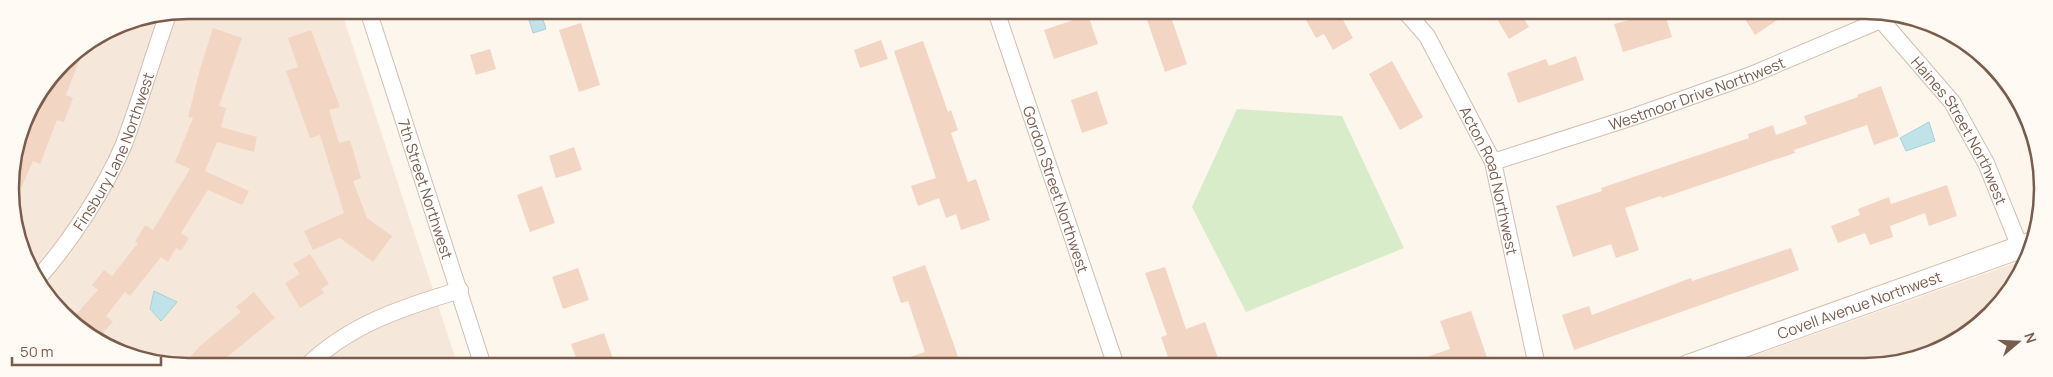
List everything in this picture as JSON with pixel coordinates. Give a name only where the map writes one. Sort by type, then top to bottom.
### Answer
[{"type":"street","name":"7th Street Northwest","points":[[371,19],[481,358]]},
{"type":"street","name":"Gordon Street Northwest","points":[[999,19],[1113,358]]},
{"type":"street","name":"Acton Road Northwest","points":[[1412,19],[1427,36],[1493,162],[1535,358]]},
{"type":"street","name":"Westmoor Drive Northwest","points":[[1493,162],[1633,117],[1751,75],[1873,19]]},
{"type":"street","name":"Haines Street Northwest","points":[[1887,20],[1952,102],[1986,163],[2024,246]]},
{"type":"street","name":"Finsbury Lane Northwest","points":[[42,274],[53,261],[91,204],[123,145],[166,21]]},
{"type":"street","name":"Covell Avenue Northwest","points":[[1712,358],[2021,253]]},
{"type":"street","points":[[318,358],[356,329],[402,307],[460,290]]},
{"type":"shaded area","points":[[177,19],[344,19],[455,358],[166,357],[134,349],[113,341],[85,323],[68,309],[47,283],[36,264],[22,222],[19,200],[19,177],[22,155],[32,124],[47,94],[68,68],[94,47],[113,36],[155,22]]},
{"type":"shaded area","points":[[2018,262],[2006,283],[1985,309],[1959,330],[1929,345],[1898,355],[1876,358],[1748,358]]},
{"type":"green space","points":[[1237,109],[1342,116],[1404,248],[1246,312],[1192,207]]},
{"type":"water","points":[[529,19],[543,19],[546,29],[533,33]]},
{"type":"water","points":[[1929,122],[1935,141],[1906,151],[1900,138]]},
{"type":"water","points":[[154,291],[177,302],[161,321],[150,309]]},
{"type":"building","points":[[1076,19],[1089,19],[1098,44],[1054,59],[1044,30]]},
{"type":"building","points":[[1147,19],[1172,19],[1187,64],[1165,72]]},
{"type":"building","points":[[1305,19],[1342,19],[1353,38],[1333,50],[1324,34],[1316,38]]},
{"type":"building","points":[[1497,19],[1524,19],[1529,27],[1509,39]]},
{"type":"building","points":[[1666,19],[1672,37],[1623,52],[1614,24],[1629,20]]},
{"type":"building","points":[[1745,19],[1779,19],[1755,35]]},
{"type":"building","points":[[581,23],[600,85],[579,92],[559,30]]},
{"type":"building","points":[[213,28],[242,38],[219,106],[226,108],[221,127],[257,137],[254,152],[217,142],[205,171],[249,191],[242,205],[208,190],[181,233],[189,238],[181,251],[176,248],[168,262],[161,257],[130,296],[125,292],[106,316],[113,322],[101,334],[76,315],[98,290],[92,285],[104,270],[112,276],[138,243],[135,242],[145,225],[153,230],[190,169],[175,162],[193,118],[188,117]]},
{"type":"building","points":[[311,30],[340,107],[329,110],[339,143],[350,140],[361,178],[353,181],[367,218],[392,236],[373,262],[340,238],[313,250],[304,231],[344,213],[320,135],[310,138],[286,71],[298,67],[288,38]]},
{"type":"building","points":[[881,40],[888,59],[860,68],[854,50]]},
{"type":"building","points":[[923,41],[948,112],[951,110],[958,130],[951,133],[968,182],[976,179],[990,220],[961,230],[956,214],[946,218],[939,198],[918,206],[911,186],[936,178],[894,51]]},
{"type":"building","points":[[490,49],[496,69],[476,75],[470,55]]},
{"type":"building","points":[[1576,56],[1584,80],[1518,103],[1507,73],[1546,59],[1549,66]]},
{"type":"building","points":[[80,59],[66,95],[73,98],[64,122],[57,120],[40,164],[33,161],[19,193],[22,155],[28,134],[41,104],[68,68]]},
{"type":"building","points":[[1392,61],[1423,117],[1400,130],[1369,74]]},
{"type":"building","points":[[1881,86],[1899,136],[1874,145],[1867,125],[1794,150],[1795,153],[1662,198],[1661,196],[1625,208],[1639,250],[1616,258],[1611,244],[1573,257],[1556,206],[1602,191],[1601,188],[1749,138],[1748,134],[1773,125],[1776,135],[1807,124],[1804,116],[1858,97],[1857,95]]},
{"type":"building","points":[[1097,91],[1108,124],[1082,133],[1071,100]]},
{"type":"building","points":[[574,147],[582,170],[556,178],[549,156]]},
{"type":"building","points":[[1947,185],[1957,216],[1929,226],[1925,213],[1890,226],[1893,237],[1870,245],[1865,233],[1838,243],[1831,226],[1860,215],[1858,209],[1889,197],[1891,204]]},
{"type":"building","points":[[542,186],[555,223],[530,232],[517,195]]},
{"type":"building","points":[[1791,248],[1799,270],[1574,350],[1562,315],[1589,306],[1592,315],[1691,278],[1692,281]]},
{"type":"building","points":[[310,254],[329,284],[321,289],[324,293],[300,308],[285,283],[300,274],[293,264]]},
{"type":"building","points":[[925,265],[958,358],[906,358],[925,352],[908,301],[901,303],[892,277]]},
{"type":"building","points":[[1165,267],[1186,329],[1205,322],[1218,358],[1168,358],[1161,337],[1167,335],[1145,273]]},
{"type":"building","points":[[578,268],[589,300],[563,309],[552,277]]},
{"type":"building","points":[[254,292],[275,318],[226,358],[189,358],[200,346],[241,312],[236,307]]},
{"type":"building","points":[[1471,311],[1487,358],[1424,358],[1450,349],[1440,321]]},
{"type":"building","points":[[604,333],[613,358],[576,358],[571,344]]}]
